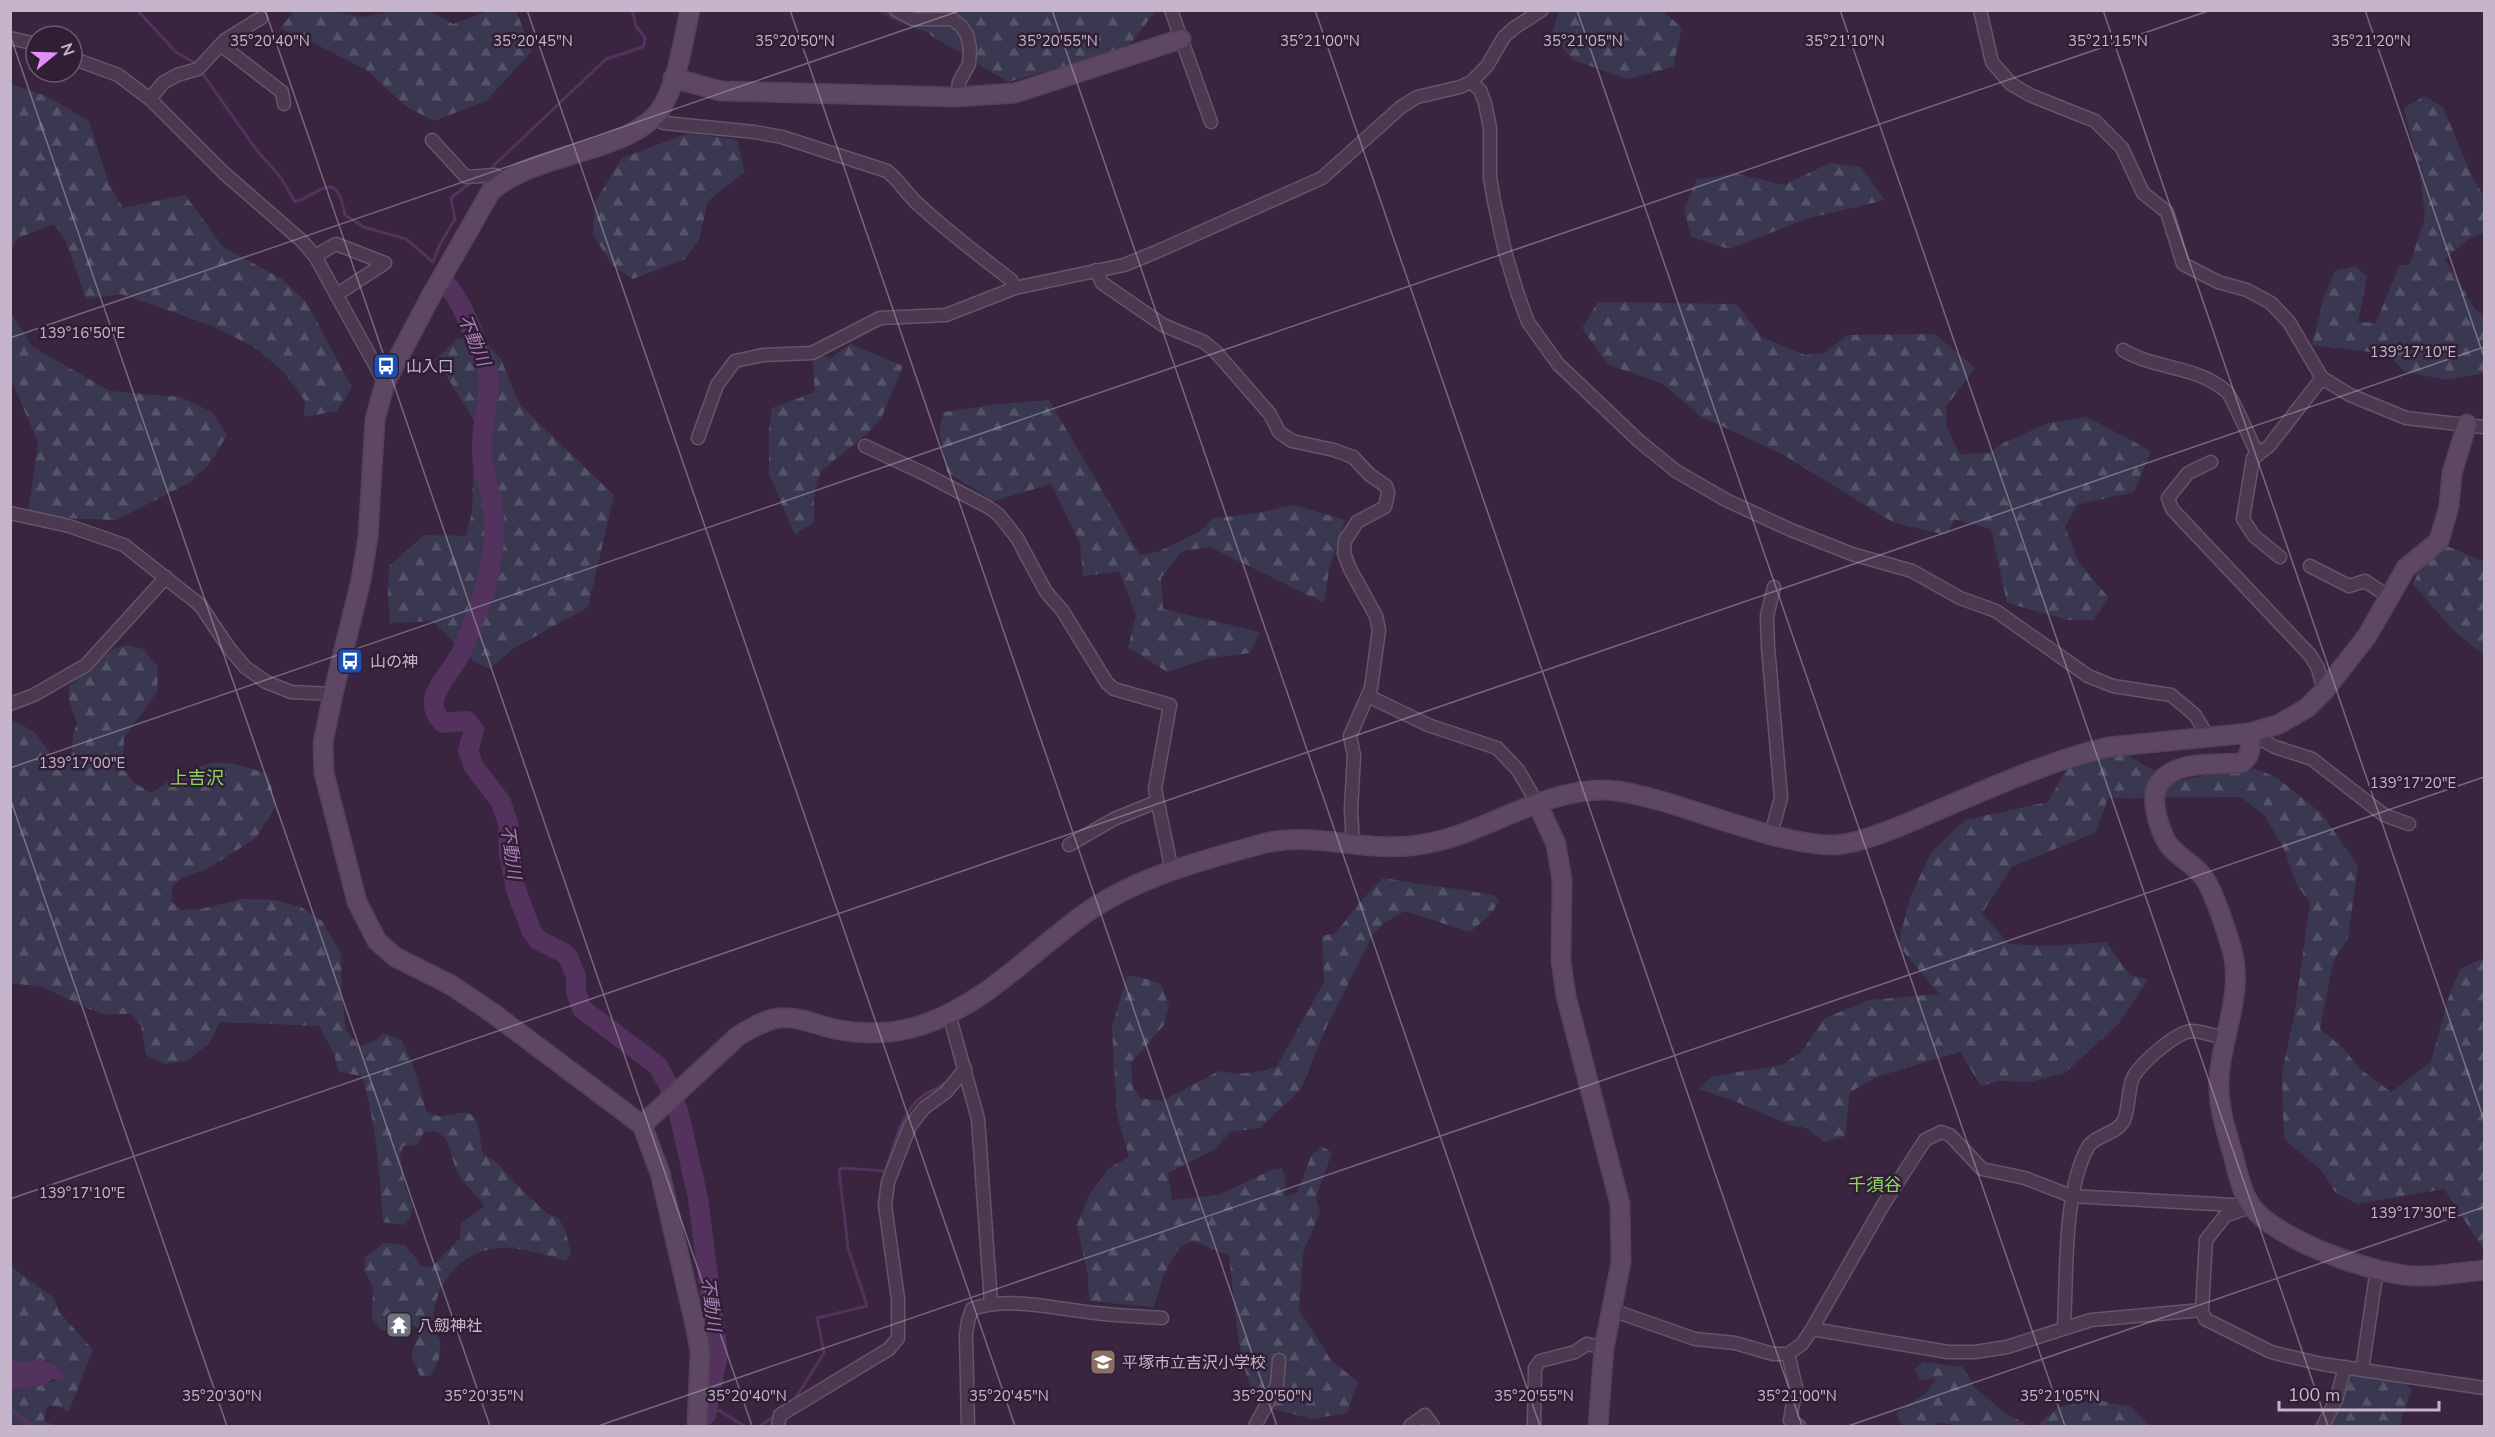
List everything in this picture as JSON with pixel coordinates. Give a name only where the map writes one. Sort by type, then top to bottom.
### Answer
[{"type":"street","points":[[690,10],[674,78],[668,95],[654,118],[620,138],[524,169],[491,191],[385,383],[375,420],[368,537],[361,580],[323,743],[324,773],[357,902],[377,941],[395,957],[451,985],[648,1119],[700,1352],[697,1426]]},
{"type":"street","points":[[896,10],[913,19],[952,20],[962,27],[967,35],[970,48],[969,64],[959,82],[957,97]]},
{"type":"street","points":[[1171,10],[1211,122]]},
{"type":"street","points":[[698,438],[717,385],[735,361],[763,355],[812,353],[880,318],[946,315],[1015,288],[1124,265],[1156,252],[1322,178],[1401,106],[1417,97],[1460,87],[1471,82],[1487,66],[1509,32],[1542,10]]},
{"type":"street","points":[[648,1119],[738,1036],[753,1027],[778,1018],[804,1019],[835,1029],[887,1033],[920,1026],[970,1003],[1002,981],[1090,911],[1118,893],[1172,871],[1277,841],[1402,848],[1432,843],[1558,795],[1605,790],[1642,796],[1804,842],[1834,845],[1863,839],[1915,820],[2049,763],[2108,747],[2250,733],[2279,724],[2307,708],[2324,691],[2367,636],[2406,568],[2439,541],[2449,506],[2452,473],[2476,425],[2406,418],[2350,395],[2322,378],[2289,322],[2271,303],[2247,290],[2218,282],[2183,264],[2167,212],[2143,193],[2122,148],[2095,121],[2030,95],[2011,84],[1992,62],[1980,10]]},
{"type":"street","points":[[150,99],[170,79],[198,69],[225,40],[261,18]]},
{"type":"street","points":[[674,78],[721,91],[957,97],[1015,93],[1181,39]]},
{"type":"street","points":[[221,45],[282,92],[284,104]]},
{"type":"street","points":[[84,63],[117,75],[150,99],[224,173],[302,241],[315,256],[385,383]]},
{"type":"street","points":[[1471,82],[1480,90],[1485,103],[1490,128],[1490,177],[1494,201],[1505,252],[1528,322],[1558,364],[1639,441],[1677,471],[1726,500],[1791,531],[1852,554],[1912,571],[1960,598],[1996,611],[2088,676],[2113,686],[2171,695],[2195,715],[2208,737]]},
{"type":"street","points":[[654,118],[664,123],[783,137],[887,171],[900,181],[916,202],[1011,280],[1015,288]]},
{"type":"street","points":[[432,140],[466,177],[495,175],[503,181]]},
{"type":"street","points":[[315,256],[336,244],[385,263],[336,295]]},
{"type":"street","points":[[1096,270],[1102,283],[1163,325],[1203,342],[1215,351],[1270,414],[1279,432],[1292,441],[1334,450],[1353,457],[1386,486],[1388,493],[1385,507],[1357,522],[1345,541],[1344,553],[1350,569],[1376,616],[1379,630],[1368,696],[1350,736],[1354,755],[1351,809],[1353,846]]},
{"type":"street","points":[[2123,350],[2136,358],[2194,372],[2228,393],[2258,455]]},
{"type":"street","points":[[2280,557],[2254,536],[2243,519],[2253,458],[2268,446],[2322,378]]},
{"type":"street","points":[[865,446],[925,474],[999,515],[1017,538],[1046,592],[1062,610],[1107,683],[1114,689],[1170,705],[1156,774],[1156,802],[1172,871]]},
{"type":"street","points":[[2211,462],[2188,473],[2168,498],[2172,510],[2310,655],[2318,668],[2324,691]]},
{"type":"street","points":[[10,513],[69,526],[124,545],[200,605],[245,667],[266,682],[291,692],[333,693]]},
{"type":"street","points":[[2310,566],[2349,586],[2365,581],[2389,597]]},
{"type":"street","points":[[10,704],[34,695],[86,665],[166,577]]},
{"type":"street","points":[[1771,834],[1781,798],[1768,647],[1767,616],[1774,586]]},
{"type":"street","points":[[1368,696],[1428,725],[1497,748],[1518,770],[1537,803],[1556,844],[1562,880],[1562,961],[1566,996],[1620,1204],[1621,1262],[1604,1348],[1598,1426]]},
{"type":"street","points":[[2250,733],[2275,747],[2312,759],[2384,815],[2409,824]]},
{"type":"street","points":[[2250,733],[2252,748],[2248,758],[2241,763],[2185,767],[2171,772],[2157,787],[2155,801],[2168,844],[2204,876],[2210,887],[2232,951],[2235,979],[2234,999],[2219,1080],[2222,1117],[2251,1206],[2263,1218],[2306,1245],[2347,1261],[2398,1275],[2421,1276],[2484,1270]]},
{"type":"street","points":[[1069,846],[1114,819],[1156,802]]},
{"type":"street","points":[[949,1014],[978,1119],[991,1303]]},
{"type":"street","points":[[2064,1328],[2071,1196],[2089,1145],[2120,1126],[2124,1120],[2132,1081],[2139,1067],[2184,1033],[2205,1033],[2226,1040]]},
{"type":"street","points":[[778,1426],[780,1415],[889,1349],[898,1338],[898,1299],[885,1205],[888,1182],[910,1126],[924,1108],[946,1092],[965,1069]]},
{"type":"street","points":[[1612,1310],[1695,1339],[1735,1343],[1773,1354],[1788,1354],[1802,1344],[1812,1329],[1883,1205],[1926,1140],[1941,1132],[1950,1135],[1983,1169],[2025,1178],[2071,1196],[2251,1206]]},
{"type":"street","points":[[2251,1206],[2225,1216],[2206,1240],[2202,1310],[2205,1319],[2271,1352],[2362,1370],[2484,1388]]},
{"type":"street","points":[[2362,1370],[2377,1269]]},
{"type":"street","points":[[969,1426],[968,1321],[972,1309],[991,1303],[1030,1304],[1097,1313],[1162,1318]]},
{"type":"street","points":[[1812,1329],[1947,1352],[1975,1352],[2007,1347],[2091,1320],[2202,1310]]},
{"type":"street","points":[[1534,1426],[1535,1368],[1540,1361],[1575,1352],[1587,1344],[1604,1348]]},
{"type":"street","points":[[1788,1354],[1796,1387],[1790,1420],[1799,1426]]},
{"type":"street","points":[[1255,1426],[1277,1385],[1279,1360]]},
{"type":"street","points":[[2323,1426],[2336,1400],[2345,1367]]},
{"type":"street","points":[[1410,1426],[1425,1415],[1433,1426]]},
{"type":"green space","points":[[1559,10],[1663,11],[1682,28],[1673,67],[1627,79],[1573,60],[1552,35]]},
{"type":"green space","points":[[332,11],[362,17],[393,11],[429,11],[453,24],[489,11],[516,11],[532,51],[486,101],[434,121],[407,107],[368,71],[308,40],[280,29],[293,12]]},
{"type":"green space","points":[[880,11],[1156,11],[1126,49],[1008,82],[927,33],[891,19]]},
{"type":"green space","points":[[11,84],[46,96],[89,121],[109,184],[123,208],[185,195],[223,247],[282,279],[307,303],[352,388],[337,411],[304,417],[305,401],[283,371],[255,348],[215,327],[121,294],[86,299],[65,239],[54,224],[18,238],[11,250]]},
{"type":"green space","points":[[2424,96],[2443,107],[2473,179],[2484,196],[2484,232],[2469,239],[2445,259],[2475,309],[2484,315],[2484,373],[2447,380],[2405,372],[2388,354],[2312,345],[2324,297],[2335,271],[2355,266],[2367,276],[2358,322],[2376,323],[2399,266],[2410,264],[2425,217],[2420,175],[2404,108]]},
{"type":"green space","points":[[689,133],[737,140],[745,172],[708,201],[699,240],[685,259],[633,279],[613,266],[593,235],[595,202],[622,158]]},
{"type":"green space","points":[[1830,163],[1861,167],[1885,200],[1806,219],[1729,249],[1691,237],[1684,209],[1697,179],[1737,174],[1784,185]]},
{"type":"green space","points":[[1598,302],[1736,304],[1762,337],[1805,355],[1825,353],[1847,335],[1935,334],[1975,368],[1946,407],[1947,428],[1960,454],[1989,453],[2005,442],[2049,423],[2087,417],[2151,451],[2134,492],[2077,505],[2065,527],[2079,563],[2109,598],[2093,620],[2068,620],[2007,603],[1991,529],[1954,519],[1947,535],[1894,523],[1782,454],[1700,416],[1663,384],[1607,364],[1582,328]]},
{"type":"green space","points":[[10,312],[33,347],[110,391],[180,397],[212,412],[227,435],[209,465],[189,483],[116,520],[63,518],[28,513],[38,442],[14,386],[11,384]]},
{"type":"green space","points":[[480,337],[501,359],[520,405],[614,495],[588,607],[513,649],[489,669],[473,661],[432,621],[390,623],[388,594],[389,566],[424,535],[466,536],[472,512],[475,422],[436,359],[457,339]]},
{"type":"green space","points":[[850,344],[903,366],[881,419],[866,435],[821,471],[814,495],[814,522],[795,535],[769,474],[769,427],[772,408],[815,392],[812,353],[831,358]]},
{"type":"green space","points":[[1049,400],[1140,555],[1160,551],[1200,531],[1214,518],[1252,514],[1294,505],[1345,520],[1329,570],[1324,603],[1210,547],[1182,551],[1161,578],[1163,609],[1260,632],[1250,653],[1206,659],[1167,672],[1128,647],[1136,615],[1119,572],[1083,576],[1080,543],[1051,484],[994,501],[947,472],[939,430],[944,412]]},
{"type":"green space","points":[[2447,546],[2484,562],[2484,655],[2455,632],[2413,584],[2422,564]]},
{"type":"green space","points":[[127,645],[143,649],[158,667],[157,692],[124,738],[124,770],[133,782],[151,793],[196,767],[216,763],[231,764],[268,774],[276,805],[256,838],[207,869],[180,879],[172,887],[172,902],[182,910],[201,909],[243,899],[275,900],[301,907],[322,921],[341,954],[342,997],[346,1030],[359,1046],[373,1042],[383,1033],[401,1040],[419,1083],[426,1111],[437,1116],[462,1113],[472,1115],[479,1129],[483,1154],[495,1161],[548,1214],[558,1218],[565,1229],[571,1254],[566,1261],[518,1249],[488,1250],[461,1263],[448,1277],[435,1305],[433,1326],[439,1339],[440,1350],[431,1376],[420,1376],[413,1359],[412,1353],[418,1336],[418,1328],[409,1324],[382,1331],[372,1320],[373,1287],[364,1270],[365,1257],[384,1243],[405,1245],[422,1266],[432,1267],[460,1238],[461,1223],[485,1206],[461,1177],[445,1138],[433,1132],[424,1132],[417,1145],[403,1146],[400,1156],[404,1183],[413,1208],[410,1218],[404,1225],[383,1222],[377,1148],[362,1076],[339,1072],[334,1054],[319,1026],[220,1022],[209,1044],[187,1061],[164,1064],[146,1055],[141,1025],[130,1014],[104,1014],[43,987],[11,983],[10,719],[35,732],[55,761],[63,768],[71,756],[73,735],[77,724],[69,700],[69,686],[112,650]]},
{"type":"green space","points":[[2119,750],[2173,782],[2225,771],[2256,769],[2276,777],[2322,814],[2358,866],[2348,938],[2333,962],[2320,1029],[2342,1047],[2360,1069],[2391,1092],[2431,1062],[2448,999],[2460,969],[2484,958],[2484,1250],[2444,1189],[2357,1204],[2335,1192],[2322,1171],[2284,1139],[2282,1073],[2294,1017],[2310,903],[2296,883],[2284,849],[2265,816],[2241,797],[2108,798],[2096,832],[2012,867],[1982,913],[2009,944],[2049,946],[2106,942],[2130,975],[2148,980],[2118,1024],[2065,1073],[2030,1082],[1998,1081],[1981,1086],[1960,1052],[1879,1076],[1850,1092],[1845,1136],[1824,1142],[1805,1127],[1794,1127],[1732,1100],[1698,1089],[1713,1076],[1782,1065],[1802,1051],[1825,1018],[1869,1000],[1939,994],[1898,945],[1910,898],[1931,852],[1965,820],[2048,802],[2067,768]]},
{"type":"green space","points":[[1383,878],[1494,895],[1499,901],[1491,914],[1470,932],[1405,911],[1384,923],[1373,934],[1327,1026],[1301,1089],[1260,1128],[1230,1132],[1214,1150],[1168,1173],[1172,1200],[1219,1195],[1271,1170],[1282,1168],[1285,1177],[1285,1196],[1297,1193],[1311,1156],[1322,1146],[1332,1153],[1316,1197],[1320,1212],[1303,1253],[1299,1310],[1331,1360],[1358,1382],[1347,1413],[1312,1419],[1259,1405],[1251,1389],[1241,1352],[1229,1256],[1194,1241],[1180,1246],[1164,1274],[1154,1307],[1089,1301],[1088,1277],[1077,1225],[1089,1195],[1109,1168],[1129,1157],[1117,1114],[1112,1027],[1127,976],[1140,977],[1161,984],[1169,1006],[1164,1025],[1131,1063],[1133,1088],[1140,1098],[1162,1101],[1219,1071],[1238,1074],[1263,1071],[1277,1066],[1324,982],[1322,936],[1336,933],[1359,903]]},
{"type":"green space","points":[[10,1266],[54,1298],[59,1312],[93,1350],[69,1411],[51,1405],[46,1408],[44,1421],[57,1426],[19,1426],[11,1422],[11,1390],[43,1385],[59,1379],[58,1367],[46,1360],[25,1363],[11,1359]]},
{"type":"green space","points":[[1923,1362],[1963,1367],[1975,1388],[2005,1413],[2030,1426],[1957,1426],[1938,1422],[1936,1426],[1902,1426],[1896,1413],[1925,1394],[1937,1378],[1920,1380],[1915,1369]]},
{"type":"green space","points":[[2353,1370],[2392,1376],[2412,1389],[2401,1420],[2402,1426],[2330,1426],[2332,1416]]},
{"type":"green space","points":[[2097,1400],[2131,1407],[2149,1425],[2036,1426],[2059,1407]]},
{"type":"shaded area","points":[[40,1358],[58,1367],[64,1377],[63,1380],[53,1379],[44,1385],[11,1390],[11,1359],[25,1363]]},
{"type":"waterway","points":[[137,10],[176,52],[197,64]]},
{"type":"waterway","points":[[489,170],[606,59],[643,47],[645,38],[636,26],[632,10]]},
{"type":"waterway","points":[[200,70],[255,148],[281,178],[295,202],[321,189],[333,188],[337,192],[345,215],[364,227],[406,239],[433,262],[440,244],[455,219],[451,198],[474,180]]},
{"type":"waterway","name":"不動川","points":[[449,287],[467,318],[489,375],[482,455],[493,509],[494,534],[493,552],[486,585],[463,649],[435,695],[436,713],[443,723],[467,721],[474,730],[468,751],[474,767],[501,802],[508,823],[509,853],[516,890],[531,930],[538,940],[564,953],[569,959],[576,976],[576,992],[582,1009],[657,1065],[667,1082],[679,1114],[698,1198],[718,1355],[706,1415]]},
{"type":"waterway","points":[[793,1402],[824,1353],[817,1318],[867,1306],[848,1248],[839,1170],[843,1168],[885,1171],[899,1130],[909,1110],[924,1095],[944,1083]]},
{"type":"waterway","points":[[10,1408],[32,1426]]},
{"type":"waterway","points":[[709,1408],[720,1411],[744,1426]]},
{"type":"waterway","points":[[760,1426],[776,1415]]},
{"type":"place","name":"山入口","points":[[386,366]]},
{"type":"place","name":"山の神","points":[[350,661]]},
{"type":"place","name":"八劔神社","points":[[399,1325]]},
{"type":"place","name":"平塚市立吉沢小学校","points":[[1103,1362]]},
{"type":"district","name":"上吉沢","points":[[197,778]]},
{"type":"district","name":"千須谷","points":[[1875,1185]]}]
